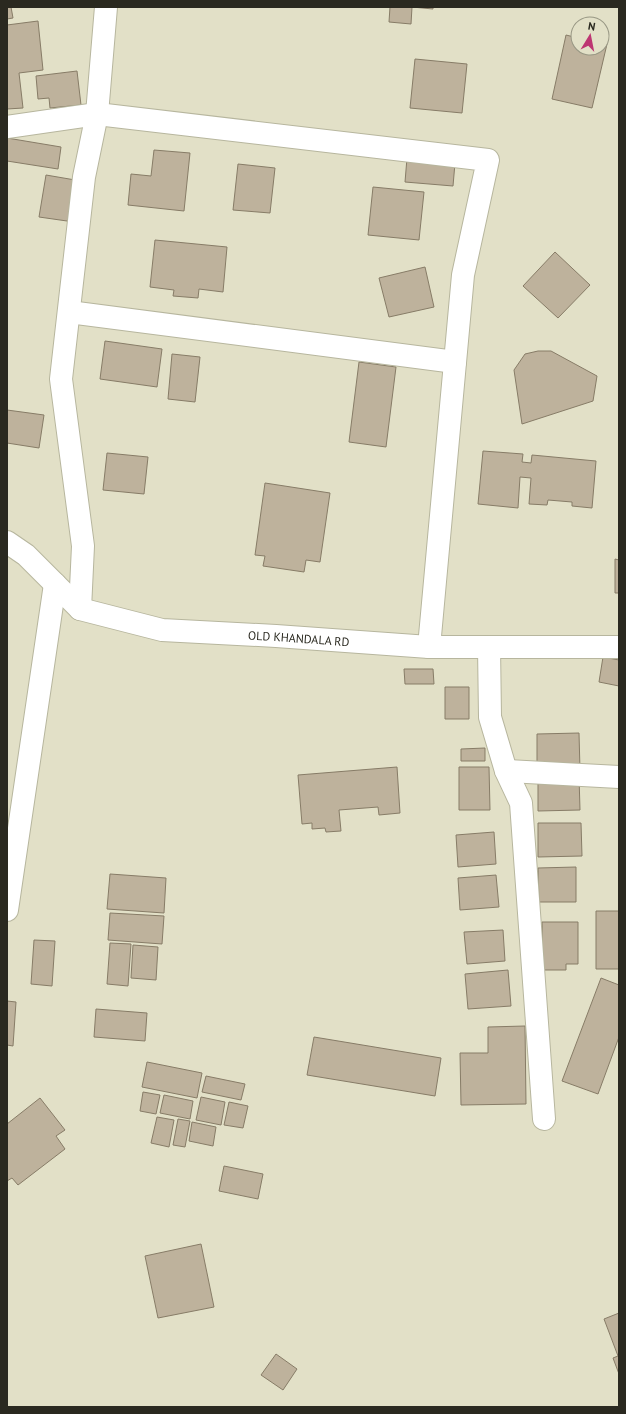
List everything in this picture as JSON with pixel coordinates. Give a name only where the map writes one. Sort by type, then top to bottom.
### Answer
[{"type":"street","points":[[80,609],[83,546],[62,379],[84,178],[97,114],[106,7]]},
{"type":"street","points":[[7,127],[97,114],[488,160],[463,275],[429,647]]},
{"type":"street","points":[[69,312],[455,362]]},
{"type":"street","points":[[7,542],[26,556],[80,609]]},
{"type":"street","points":[[7,910],[55,584]]},
{"type":"street","name":"OLD KHANDALA RD","points":[[80,609],[162,630],[276,636],[429,647],[619,647]]},
{"type":"street","points":[[489,647],[490,716],[506,771],[520,803],[544,1119]]},
{"type":"street","points":[[506,771],[619,777]]},
{"type":"building","points":[[7,7],[11,7],[13,18],[7,19]]},
{"type":"building","points":[[390,7],[412,7],[411,24],[389,22]]},
{"type":"building","points":[[412,7],[433,7],[433,9]]},
{"type":"building","points":[[38,21],[43,70],[19,73],[23,108],[7,109],[7,25]]},
{"type":"building","points":[[566,35],[570,36],[570,56],[604,56],[592,108],[552,99]]},
{"type":"building","points":[[415,59],[467,64],[462,113],[410,108]]},
{"type":"building","points":[[77,71],[81,105],[50,108],[49,98],[38,99],[36,76]]},
{"type":"building","points":[[7,138],[61,147],[58,169],[7,161]]},
{"type":"building","points":[[154,150],[190,153],[184,211],[128,205],[131,174],[151,176]]},
{"type":"building","points":[[407,158],[455,163],[453,186],[405,182]]},
{"type":"building","points":[[238,164],[275,168],[270,213],[233,210]]},
{"type":"building","points":[[46,175],[81,181],[74,222],[39,217]]},
{"type":"building","points":[[373,187],[424,192],[419,240],[368,235]]},
{"type":"building","points":[[155,240],[227,247],[223,292],[199,289],[198,298],[173,296],[174,290],[150,287]]},
{"type":"building","points":[[555,252],[590,285],[558,318],[523,286]]},
{"type":"building","points":[[425,267],[434,307],[389,317],[379,278]]},
{"type":"building","points":[[105,341],[162,349],[157,387],[100,379]]},
{"type":"building","points":[[538,351],[551,351],[597,376],[593,401],[522,424],[514,370],[525,354]]},
{"type":"building","points":[[172,354],[200,357],[195,402],[168,399]]},
{"type":"building","points":[[359,362],[396,367],[386,447],[349,442]]},
{"type":"building","points":[[7,410],[44,415],[39,448],[7,443]]},
{"type":"building","points":[[483,451],[523,454],[522,462],[531,463],[532,455],[596,461],[592,508],[572,506],[572,502],[548,500],[547,505],[529,504],[531,478],[520,477],[518,508],[478,504]]},
{"type":"building","points":[[107,453],[148,457],[144,494],[103,490]]},
{"type":"building","points":[[265,483],[330,493],[320,562],[306,560],[304,572],[263,566],[265,556],[255,555]]},
{"type":"building","points":[[615,559],[619,560],[619,593],[615,593]]},
{"type":"building","points":[[603,657],[619,660],[619,686],[599,682]]},
{"type":"building","points":[[404,669],[433,669],[434,684],[405,684]]},
{"type":"building","points":[[445,687],[469,687],[469,719],[445,719]]},
{"type":"building","points":[[579,733],[580,770],[537,770],[537,734]]},
{"type":"building","points":[[485,748],[485,761],[461,761],[461,749]]},
{"type":"building","points":[[397,767],[400,813],[379,815],[378,807],[339,810],[341,831],[326,832],[325,828],[312,829],[312,823],[302,824],[298,775]]},
{"type":"building","points":[[459,767],[489,767],[490,810],[459,810]]},
{"type":"building","points":[[538,776],[579,776],[580,810],[538,811]]},
{"type":"building","points":[[538,823],[581,823],[582,856],[538,857]]},
{"type":"building","points":[[494,832],[496,864],[458,867],[456,835]]},
{"type":"building","points":[[576,867],[576,902],[539,902],[538,868]]},
{"type":"building","points":[[110,874],[166,878],[164,913],[107,909]]},
{"type":"building","points":[[496,875],[499,907],[460,910],[458,878]]},
{"type":"building","points":[[596,911],[619,911],[619,969],[596,969]]},
{"type":"building","points":[[110,913],[164,916],[162,944],[108,940]]},
{"type":"building","points":[[542,922],[578,922],[578,964],[566,964],[566,970],[543,970]]},
{"type":"building","points":[[503,930],[505,961],[467,964],[464,932]]},
{"type":"building","points":[[34,940],[55,941],[52,986],[31,984]]},
{"type":"building","points":[[110,943],[131,944],[128,986],[107,984]]},
{"type":"building","points":[[133,945],[158,947],[156,980],[131,978]]},
{"type":"building","points":[[508,970],[511,1006],[468,1009],[465,974]]},
{"type":"building","points":[[601,978],[619,985],[619,1037],[598,1094],[562,1081]]},
{"type":"building","points":[[7,1001],[16,1002],[13,1046],[7,1045]]},
{"type":"building","points":[[96,1009],[147,1013],[145,1041],[94,1037]]},
{"type":"building","points":[[525,1026],[526,1104],[461,1105],[460,1053],[488,1053],[488,1027]]},
{"type":"building","points":[[314,1037],[441,1058],[435,1096],[307,1075]]},
{"type":"building","points":[[147,1062],[202,1073],[197,1098],[142,1087]]},
{"type":"building","points":[[206,1076],[245,1084],[241,1100],[202,1092]]},
{"type":"building","points":[[143,1092],[160,1095],[156,1114],[140,1111]]},
{"type":"building","points":[[164,1095],[193,1101],[190,1119],[160,1113]]},
{"type":"building","points":[[201,1097],[225,1102],[221,1125],[196,1120]]},
{"type":"building","points":[[40,1098],[65,1130],[56,1136],[65,1149],[18,1185],[12,1178],[7,1181],[7,1124]]},
{"type":"building","points":[[229,1102],[248,1106],[243,1128],[224,1125]]},
{"type":"building","points":[[157,1117],[174,1120],[169,1147],[151,1143]]},
{"type":"building","points":[[178,1119],[190,1121],[185,1147],[173,1145]]},
{"type":"building","points":[[192,1122],[216,1127],[213,1146],[189,1141]]},
{"type":"building","points":[[224,1166],[263,1174],[258,1199],[219,1191]]},
{"type":"building","points":[[201,1244],[214,1307],[158,1318],[145,1256]]},
{"type":"building","points":[[619,1313],[619,1374],[613,1358],[618,1356],[604,1319]]},
{"type":"building","points":[[276,1354],[297,1369],[283,1390],[261,1375]]}]
